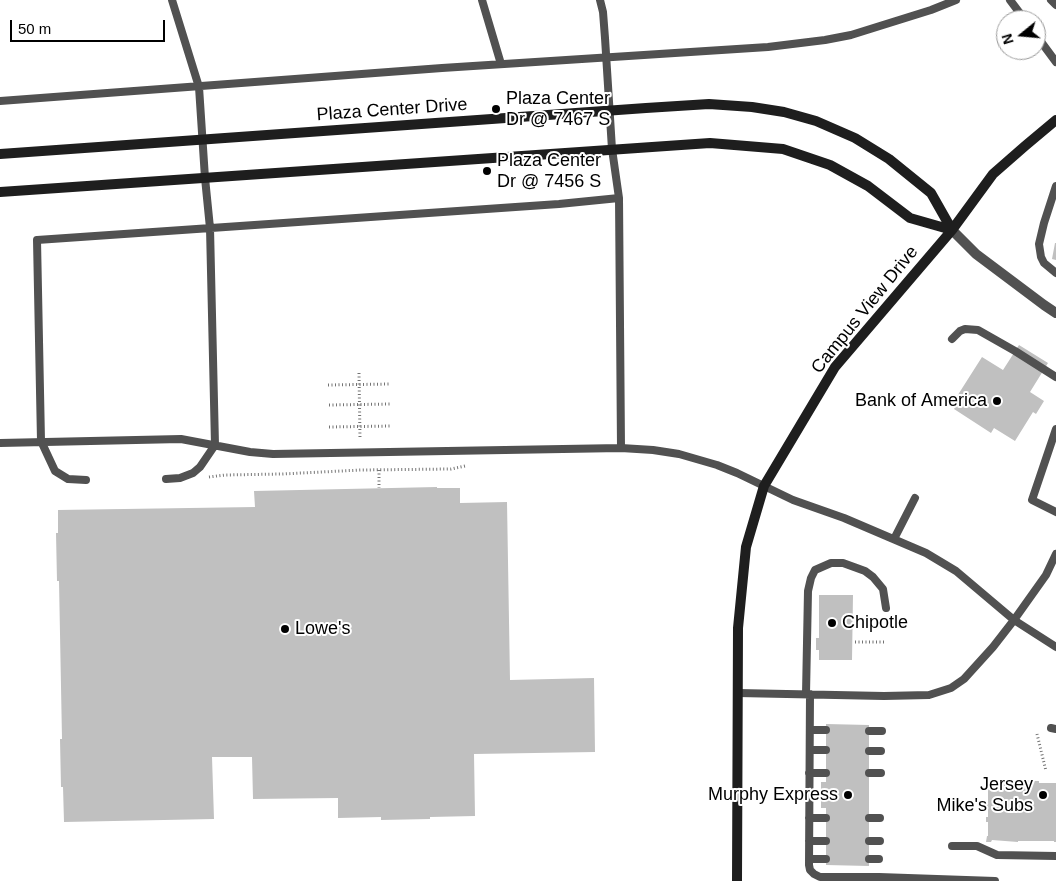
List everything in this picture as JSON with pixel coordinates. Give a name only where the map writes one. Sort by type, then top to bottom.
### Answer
[{"type":"street","name":"Plaza Center Drive","points":[[0,154],[709,104],[752,106],[784,112],[816,122],[855,138],[889,159],[931,193],[952,230],[976,254],[1056,313]]},
{"type":"street","name":"Campus View Drive","points":[[737,881],[738,628],[746,547],[764,486],[835,367],[952,230],[993,174],[1056,120]]},
{"type":"street","name":"Plaza Center Drive","points":[[0,192],[710,143],[783,149],[830,165],[868,186],[910,218],[952,230]]},
{"type":"lane","points":[[166,479],[180,478],[193,473],[200,467],[215,445],[210,228],[198,87],[172,0]]},
{"type":"lane","points":[[482,0],[501,64]]},
{"type":"lane","points":[[600,0],[603,12],[612,149],[619,198],[621,448]]},
{"type":"lane","points":[[0,101],[501,64],[768,47],[825,40],[867,30],[956,0]]},
{"type":"lane","points":[[1051,0],[1056,5]]},
{"type":"lane","points":[[1046,48],[1056,62]]},
{"type":"lane","points":[[1056,186],[1039,244],[1044,263],[1056,273]]},
{"type":"lane","points":[[86,480],[68,478],[55,471],[41,441],[37,240],[619,198]]},
{"type":"lane","points":[[952,340],[960,331],[965,329],[978,330],[1056,377]]},
{"type":"lane","points":[[1056,430],[1032,500],[1056,512]]},
{"type":"lane","points":[[0,442],[181,439],[250,452],[273,454],[621,448],[679,454],[717,466],[793,500],[844,518],[926,553],[956,571],[1014,620],[1056,647]]},
{"type":"lane","points":[[894,539],[914,498]]},
{"type":"lane","points":[[738,693],[929,695],[951,688],[964,679],[993,647],[1046,574],[1056,554]]},
{"type":"lane","points":[[886,608],[883,590],[873,577],[865,571],[843,563],[831,563],[815,570],[810,578],[808,592],[810,870],[820,877],[996,881]]},
{"type":"lane","points":[[810,730],[826,730]]},
{"type":"lane","points":[[870,731],[882,731]]},
{"type":"lane","points":[[810,750],[826,750]]},
{"type":"lane","points":[[869,750],[881,751]]},
{"type":"lane","points":[[810,773],[826,773]]},
{"type":"lane","points":[[869,773],[881,773]]},
{"type":"lane","points":[[809,818],[826,818]]},
{"type":"lane","points":[[869,818],[880,818]]},
{"type":"lane","points":[[809,841],[826,841]]},
{"type":"lane","points":[[869,841],[880,842]]},
{"type":"lane","points":[[952,846],[977,846],[997,855],[1056,856]]},
{"type":"lane","points":[[809,859],[826,859]]},
{"type":"lane","points":[[869,859],[879,859]]},
{"type":"path","points":[[359,373],[360,442]]},
{"type":"path","points":[[328,385],[390,384]]},
{"type":"path","points":[[329,405],[391,404]]},
{"type":"path","points":[[329,427],[391,426]]},
{"type":"path","points":[[200,480],[225,475],[451,469],[470,466]]},
{"type":"path","points":[[379,470],[379,488]]},
{"type":"path","points":[[855,642],[885,642]]},
{"type":"path","points":[[1037,734],[1046,771]]},
{"type":"building","points":[[1056,243],[1056,260],[1052,259]]},
{"type":"building","points":[[1019,345],[1048,363],[1030,392],[1044,401],[1036,414],[1033,412],[1015,441],[994,428],[991,433],[954,409],[958,403],[954,401],[982,357],[1003,370]]},
{"type":"building","name":"Lowe's","points":[[460,488],[460,503],[507,502],[510,680],[594,678],[595,752],[474,754],[475,816],[381,820],[381,817],[338,818],[338,798],[253,799],[252,757],[212,757],[214,819],[64,822],[63,787],[61,787],[59,581],[57,581],[56,533],[58,533],[58,510],[255,507],[254,491]]},
{"type":"building","points":[[819,595],[853,595],[852,660],[819,660],[819,650],[816,650],[816,638],[819,638]]},
{"type":"building","name":"Murphy Express","points":[[826,724],[869,725],[869,866],[826,865],[826,808],[821,808],[821,782],[826,782]]},
{"type":"building","points":[[995,780],[1056,783],[1056,842],[992,840],[991,842],[986,842],[988,836],[986,817],[988,817],[988,807],[986,807],[986,802],[988,802],[988,783],[995,783]]},
{"type":"place","name":"Plaza Center Dr @ 7467 S","points":[[496,109]]},
{"type":"place","name":"Plaza Center Dr @ 7456 S","points":[[487,171]]},
{"type":"place","name":"Bank of America","points":[[997,401]]},
{"type":"place","name":"Chipotle","points":[[832,623]]},
{"type":"place","name":"Lowe's","points":[[285,629]]},
{"type":"place","name":"Murphy Express","points":[[848,795]]},
{"type":"place","name":"Jersey Mike's Subs","points":[[1043,795]]}]
